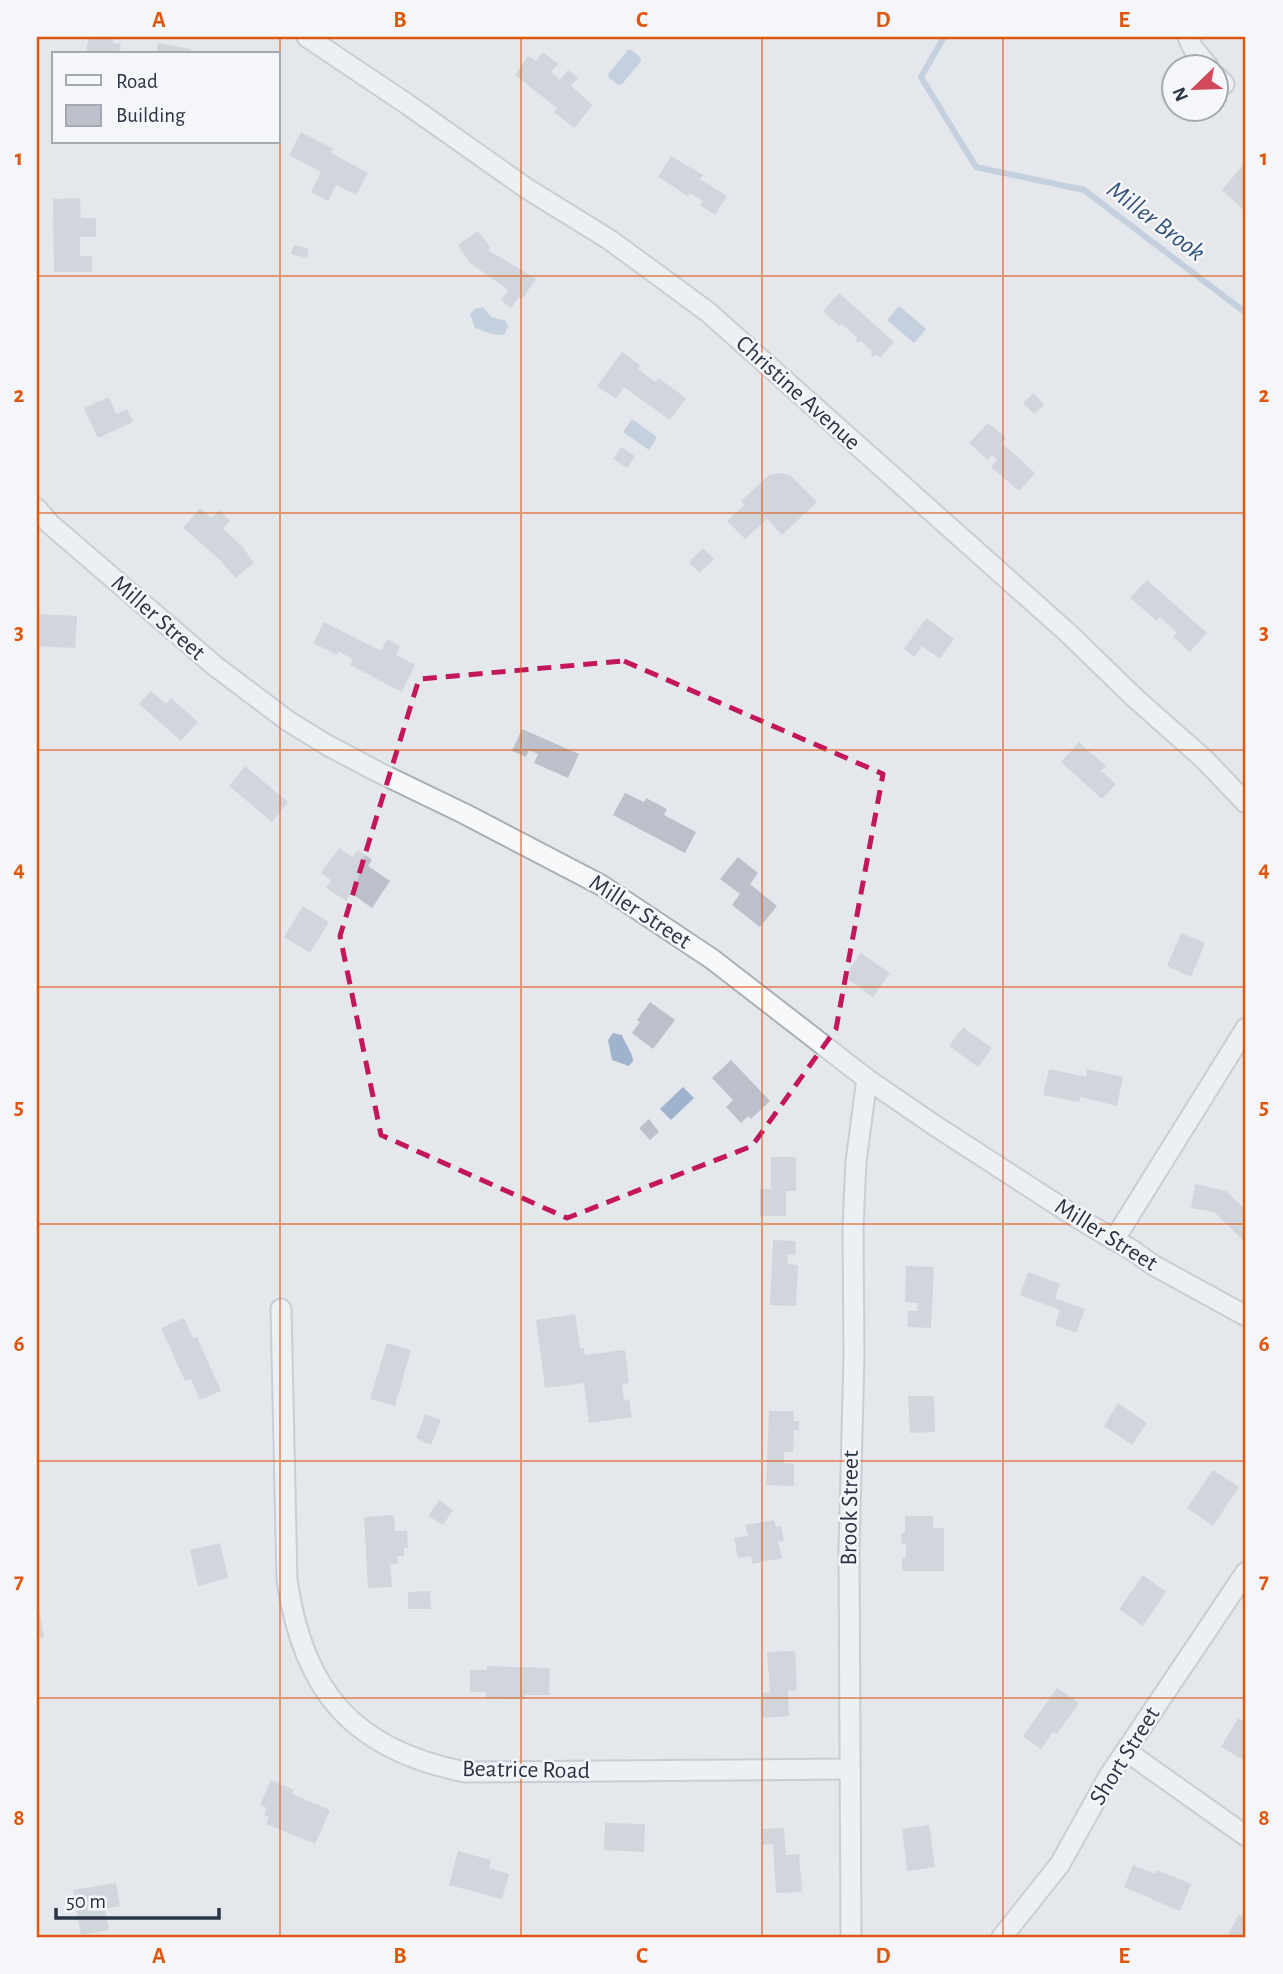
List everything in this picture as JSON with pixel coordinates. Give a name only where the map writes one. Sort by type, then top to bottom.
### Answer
[{"type":"street","name":"Christine Avenue","points":[[307,37],[526,188],[610,240],[708,312],[1068,633],[1135,698],[1204,759],[1246,803]]},
{"type":"street","name":"Miller Street","points":[[37,510],[215,666],[288,721],[378,772],[601,885],[712,959],[867,1079],[945,1132],[1153,1265],[1246,1316]]},
{"type":"street","points":[[1114,1240],[1246,1028]]},
{"type":"street","name":"Brook Street","points":[[851,1937],[849,1550],[854,1358],[853,1227],[856,1161],[867,1079]]},
{"type":"street","name":"Beatrice Road","points":[[281,1309],[286,1580],[292,1615],[311,1671],[324,1692],[361,1728],[389,1747],[421,1763],[465,1772],[850,1769]]},
{"type":"street","name":"Short Street","points":[[1002,1937],[1060,1864],[1109,1776],[1246,1572]]},
{"type":"street","points":[[1126,1751],[1246,1836]]},
{"type":"highlighted area","points":[[624,661],[883,774],[836,1029],[752,1146],[567,1218],[381,1135],[340,936],[419,679]]},
{"type":"water","points":[[628,50],[640,57],[641,61],[622,84],[618,85],[608,74]]},
{"type":"water","points":[[899,306],[926,329],[914,343],[887,320]]},
{"type":"water","points":[[483,307],[491,317],[506,321],[508,327],[504,335],[475,328],[470,314]]},
{"type":"water","points":[[632,419],[657,437],[649,450],[623,432]]},
{"type":"water","points":[[613,1033],[622,1035],[633,1061],[629,1066],[612,1060],[608,1040]]},
{"type":"water","points":[[683,1087],[694,1098],[671,1120],[660,1109]]},
{"type":"building","points":[[89,37],[114,37],[113,43],[121,44],[119,52],[86,52]]},
{"type":"building","points":[[158,43],[191,49],[190,52],[156,52]]},
{"type":"building","points":[[543,52],[558,64],[551,72],[560,80],[568,70],[578,78],[571,86],[593,105],[574,128],[554,112],[557,108],[515,75],[528,56],[536,61]]},
{"type":"building","points":[[301,132],[333,149],[331,153],[368,173],[356,195],[336,185],[328,201],[311,192],[321,172],[289,155]]},
{"type":"building","points":[[671,156],[703,175],[700,179],[727,196],[715,215],[700,205],[703,201],[690,193],[688,196],[658,177]]},
{"type":"building","points":[[1244,164],[1246,166],[1246,212],[1222,190]]},
{"type":"building","points":[[80,198],[81,218],[96,218],[96,237],[80,237],[80,256],[92,256],[92,272],[54,272],[53,199]]},
{"type":"building","points":[[478,231],[491,248],[488,250],[536,279],[522,299],[519,297],[511,308],[501,300],[508,290],[470,263],[458,245]]},
{"type":"building","points":[[294,245],[309,249],[307,258],[291,254]]},
{"type":"building","points":[[839,293],[894,342],[880,358],[876,354],[874,357],[870,354],[873,352],[861,341],[858,343],[855,340],[857,337],[842,324],[839,326],[823,311]]},
{"type":"building","points":[[622,352],[640,365],[638,369],[655,382],[658,378],[686,398],[670,420],[624,387],[616,399],[597,386]]},
{"type":"building","points":[[1034,393],[1044,405],[1034,414],[1023,403]]},
{"type":"building","points":[[109,397],[116,414],[127,409],[133,422],[98,438],[84,408]]},
{"type":"building","points":[[988,423],[1006,438],[1002,443],[1035,473],[1019,491],[991,467],[997,460],[992,455],[988,460],[969,443]]},
{"type":"building","points":[[621,447],[635,456],[627,468],[613,459]]},
{"type":"building","points":[[781,473],[791,476],[817,502],[782,535],[767,519],[745,539],[727,521],[744,505],[741,501],[769,475]]},
{"type":"building","points":[[200,508],[211,518],[219,510],[230,521],[223,529],[242,546],[254,563],[235,578],[220,560],[183,528]]},
{"type":"building","points":[[703,548],[714,559],[699,573],[689,562]]},
{"type":"building","points":[[1147,580],[1207,633],[1190,652],[1173,637],[1177,632],[1160,617],[1157,621],[1130,598]]},
{"type":"building","points":[[37,614],[77,616],[75,648],[37,646]]},
{"type":"building","points":[[926,618],[954,639],[940,659],[922,646],[914,657],[904,649]]},
{"type":"building","points":[[324,622],[381,651],[387,639],[400,646],[396,655],[415,665],[402,692],[350,665],[353,659],[338,651],[337,655],[313,643]]},
{"type":"building","points":[[151,691],[166,704],[171,698],[198,722],[181,741],[139,704]]},
{"type":"building","points":[[522,729],[579,754],[568,778],[534,763],[538,754],[529,750],[526,757],[512,751]]},
{"type":"building","points":[[1079,742],[1106,766],[1101,771],[1116,784],[1102,799],[1061,762]]},
{"type":"building","points":[[245,766],[288,802],[272,822],[229,786]]},
{"type":"building","points":[[625,793],[644,802],[646,798],[667,809],[664,815],[696,832],[685,853],[613,815]]},
{"type":"building","points":[[339,848],[352,857],[358,850],[372,860],[368,866],[390,881],[372,908],[351,893],[346,901],[326,888],[331,880],[321,873]]},
{"type":"building","points":[[738,857],[758,873],[750,884],[777,906],[760,927],[732,905],[740,894],[720,879]]},
{"type":"building","points":[[303,906],[329,922],[310,953],[284,937]]},
{"type":"building","points":[[1181,933],[1205,943],[1191,977],[1167,966]]},
{"type":"building","points":[[861,953],[890,973],[873,997],[844,977]]},
{"type":"building","points":[[650,1002],[675,1020],[653,1049],[632,1033],[640,1022],[637,1020]]},
{"type":"building","points":[[963,1027],[992,1048],[978,1067],[949,1046]]},
{"type":"building","points":[[731,1060],[770,1101],[751,1119],[748,1116],[741,1123],[726,1107],[733,1100],[712,1078]]},
{"type":"building","points":[[1049,1069],[1086,1077],[1087,1069],[1123,1077],[1117,1106],[1081,1097],[1079,1102],[1043,1095]]},
{"type":"building","points":[[649,1119],[659,1132],[650,1140],[639,1128]]},
{"type":"building","points":[[771,1157],[796,1157],[796,1191],[786,1191],[786,1216],[760,1216],[760,1189],[771,1189]]},
{"type":"building","points":[[1195,1184],[1226,1191],[1246,1210],[1246,1243],[1214,1212],[1191,1208]]},
{"type":"building","points":[[773,1240],[796,1241],[795,1255],[788,1254],[787,1264],[798,1265],[796,1306],[770,1305]]},
{"type":"building","points":[[906,1266],[934,1267],[931,1328],[907,1327],[908,1311],[917,1311],[918,1303],[905,1302]]},
{"type":"building","points":[[1028,1272],[1060,1284],[1055,1298],[1085,1309],[1076,1333],[1055,1325],[1060,1310],[1020,1295]]},
{"type":"building","points":[[575,1314],[580,1348],[584,1348],[585,1355],[625,1350],[629,1383],[622,1384],[624,1400],[629,1399],[632,1417],[589,1423],[584,1383],[545,1388],[536,1320]]},
{"type":"building","points":[[184,1318],[193,1338],[197,1337],[221,1391],[200,1400],[191,1379],[185,1381],[161,1328]]},
{"type":"building","points":[[387,1343],[411,1350],[395,1406],[370,1399]]},
{"type":"building","points":[[908,1396],[934,1396],[935,1432],[910,1433]]},
{"type":"building","points":[[1118,1403],[1147,1423],[1132,1445],[1104,1426]]},
{"type":"building","points":[[769,1411],[794,1411],[794,1421],[799,1421],[799,1430],[794,1430],[793,1452],[784,1452],[784,1463],[794,1464],[794,1486],[766,1485]]},
{"type":"building","points":[[425,1414],[441,1420],[431,1445],[416,1438]]},
{"type":"building","points":[[1213,1470],[1239,1487],[1213,1526],[1187,1508]]},
{"type":"building","points":[[439,1500],[453,1510],[443,1525],[428,1516]]},
{"type":"building","points":[[394,1515],[395,1531],[407,1531],[408,1548],[404,1548],[404,1556],[397,1556],[398,1564],[390,1564],[392,1587],[368,1588],[364,1517]]},
{"type":"building","points":[[905,1516],[933,1516],[933,1528],[944,1528],[944,1571],[902,1571],[902,1558],[906,1557],[906,1544],[902,1545],[901,1533],[905,1533]]},
{"type":"building","points":[[774,1520],[776,1527],[781,1526],[784,1541],[778,1542],[782,1558],[752,1564],[751,1556],[738,1558],[734,1538],[748,1536],[745,1525]]},
{"type":"building","points":[[220,1543],[228,1578],[198,1586],[190,1550]]},
{"type":"building","points":[[1143,1575],[1166,1592],[1143,1626],[1119,1609]]},
{"type":"building","points":[[430,1591],[431,1609],[408,1609],[408,1592]]},
{"type":"building","points":[[37,1599],[44,1637],[37,1638]]},
{"type":"building","points":[[795,1651],[797,1690],[788,1691],[789,1716],[762,1718],[761,1693],[770,1692],[767,1652]]},
{"type":"building","points":[[487,1666],[550,1668],[549,1695],[525,1695],[525,1699],[486,1698],[486,1692],[470,1692],[470,1670],[487,1670]]},
{"type":"building","points":[[1057,1688],[1079,1703],[1057,1734],[1053,1732],[1041,1749],[1023,1736]]},
{"type":"building","points":[[1238,1718],[1246,1723],[1244,1760],[1221,1747]]},
{"type":"building","points":[[271,1780],[294,1790],[292,1794],[330,1810],[315,1844],[266,1824],[269,1817],[264,1815],[267,1808],[260,1805]]},
{"type":"building","points":[[605,1823],[645,1824],[644,1852],[604,1850]]},
{"type":"building","points":[[929,1825],[935,1867],[907,1871],[902,1829]]},
{"type":"building","points":[[784,1828],[786,1855],[799,1854],[802,1892],[776,1893],[773,1844],[762,1845],[761,1829]]},
{"type":"building","points":[[458,1851],[491,1860],[489,1868],[509,1874],[502,1899],[449,1885]]},
{"type":"building","points":[[1133,1865],[1155,1874],[1157,1870],[1191,1884],[1180,1911],[1124,1887]]},
{"type":"building","points":[[116,1883],[120,1906],[105,1909],[109,1930],[81,1935],[73,1890]]},
{"type":"building","points":[[1239,1914],[1246,1918],[1246,1937],[1227,1937]]},
{"type":"waterway","name":"Miller Brook","points":[[944,37],[921,77],[976,167],[1084,190],[1246,313]]}]
